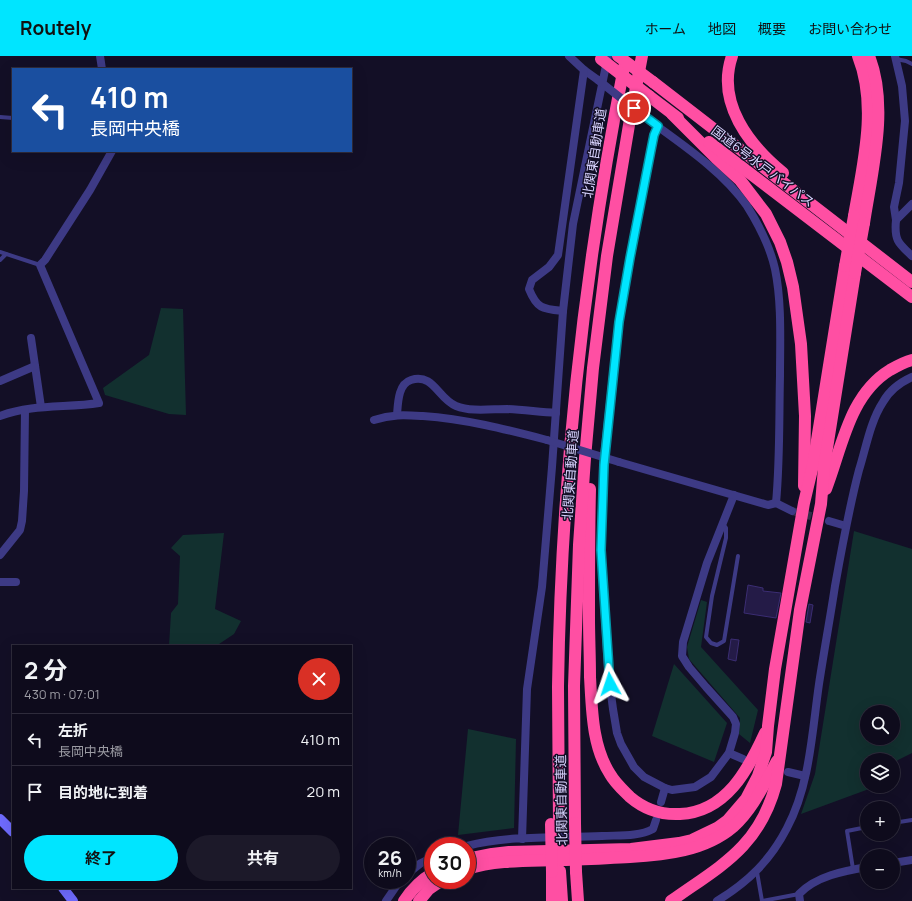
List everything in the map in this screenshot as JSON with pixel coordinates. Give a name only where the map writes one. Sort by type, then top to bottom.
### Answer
[{"type":"highway","name":"国道6号水戸バイパス","points":[[618,56],[912,282]]},
{"type":"highway","name":"北関東自動車道","points":[[562,901],[556,872],[555,824],[558,687],[564,543],[578,368],[592,254],[626,56]]},
{"type":"highway","name":"北関東自動車道","points":[[578,901],[575,823],[574,686],[579,545],[585,458],[593,368],[607,256],[642,56]]},
{"type":"highway","points":[[732,56],[728,75],[730,101],[745,133],[775,166],[866,241],[882,260]]},
{"type":"highway","points":[[670,901],[724,864],[746,844],[761,822],[769,806],[776,784],[800,610],[821,504],[824,467],[850,270],[854,216],[866,140],[868,110],[867,87],[863,68],[858,56]]},
{"type":"highway","points":[[476,857],[509,852],[631,849],[660,846],[686,841],[717,828],[728,820],[746,799],[758,776],[766,752],[775,669],[804,503],[813,465],[850,270],[864,223],[876,142],[879,107],[875,75],[869,56]]},
{"type":"highway","name":"国道6号水戸バイパス","points":[[602,57],[672,114],[912,297]]},
{"type":"highway","points":[[672,114],[740,180],[766,214],[780,242],[787,262],[793,287],[800,344],[805,416],[804,503]]},
{"type":"highway","points":[[821,504],[849,422],[865,393],[875,381],[885,373],[896,366],[912,360]]},
{"type":"highway","points":[[593,368],[589,544],[591,707],[597,741],[609,774],[637,803],[647,808],[676,815],[700,811],[722,798],[742,778],[768,726]]},
{"type":"highway","points":[[476,867],[510,861],[586,860],[653,856],[692,848],[719,837],[733,827],[758,795],[779,759]]},
{"type":"highway","points":[[552,901],[556,872]]},
{"type":"highway","points":[[404,901],[424,879]]},
{"type":"highway","points":[[419,901],[429,889]]},
{"type":"street","points":[[100,56],[102,68]]},
{"type":"street","points":[[569,56],[584,70],[690,150],[714,171],[746,205],[760,230],[775,270],[778,291],[780,329],[776,503]]},
{"type":"street","points":[[522,838],[527,689],[542,587],[563,311],[573,224],[602,57]]},
{"type":"street","points":[[896,58],[902,86],[904,121],[899,183],[894,207],[896,220],[895,236],[898,244],[912,256]]},
{"type":"street","points":[[563,311],[542,309],[534,300],[529,289],[532,280],[550,267],[558,255],[584,70]]},
{"type":"street","points":[[658,126],[654,135],[634,235],[619,322],[604,465],[601,550],[608,671],[617,733],[621,744],[634,767],[644,777],[664,788],[672,790],[695,787],[711,777],[729,753],[736,724],[733,718],[693,672],[682,656],[683,642],[707,563],[734,495]]},
{"type":"street","points":[[0,416],[41,407],[99,403],[40,265],[45,260],[90,190],[111,152]]},
{"type":"street","points":[[896,220],[912,204]]},
{"type":"street","points":[[31,338],[41,407]]},
{"type":"street","points":[[0,381],[35,366]]},
{"type":"street","points":[[717,901],[739,887],[757,872],[775,849],[788,828],[796,809],[805,776],[822,661],[854,488],[877,414],[883,401],[902,382],[912,377]]},
{"type":"street","points":[[397,415],[400,395],[404,385],[411,380],[426,380],[434,386],[447,402],[456,406],[467,408],[509,409],[556,413]]},
{"type":"street","points":[[0,555],[20,530],[22,522],[25,410]]},
{"type":"street","points":[[374,420],[397,415],[436,417],[480,423],[547,440],[768,505],[776,503],[792,511]]},
{"type":"street","points":[[829,521],[846,526]]},
{"type":"street","points":[[0,582],[16,582]]},
{"type":"street","points":[[729,753],[743,759]]},
{"type":"street","points":[[788,772],[805,776]]},
{"type":"street","points":[[661,802],[664,788]]},
{"type":"street","points":[[0,818],[12,831]]},
{"type":"street","points":[[476,845],[522,838],[627,835],[646,833],[653,829],[656,820]]},
{"type":"street","points":[[900,862],[912,860]]},
{"type":"street","points":[[799,898],[804,888],[826,877],[860,868]]},
{"type":"street","points":[[66,889],[73,901]]},
{"type":"street","points":[[386,901],[394,889]]},
{"type":"lane","points":[[896,58],[912,64]]},
{"type":"lane","points":[[0,117],[12,118]]},
{"type":"lane","points":[[0,252],[40,265]]},
{"type":"lane","points":[[0,260],[6,254]]},
{"type":"lane","points":[[723,524],[726,528],[726,538],[712,596],[706,637],[711,643],[717,645],[724,641],[738,556]]},
{"type":"lane","points":[[900,822],[912,820]]},
{"type":"lane","points":[[853,870],[848,831],[860,828]]},
{"type":"lane","points":[[757,872],[762,901],[799,898]]},
{"type":"green space","points":[[161,308],[183,309],[186,415],[169,414],[105,395],[103,388],[149,355]]},
{"type":"green space","points":[[854,531],[912,549],[912,753],[900,759],[900,753],[860,753],[860,792],[801,814],[815,774]]},
{"type":"green space","points":[[224,533],[215,609],[241,621],[234,634],[218,645],[169,645],[171,613],[178,604],[180,556],[171,548],[183,535]]},
{"type":"green space","points":[[701,600],[707,602],[701,647],[758,710],[750,743],[739,734],[740,718],[689,659],[687,647]]},
{"type":"green space","points":[[674,664],[727,723],[714,762],[652,736]]},
{"type":"green space","points":[[468,729],[516,739],[514,828],[458,835]]},
{"type":"building","points":[[748,585],[763,588],[763,591],[781,593],[776,618],[744,613]]},
{"type":"building","points":[[809,604],[813,605],[810,623],[806,622]]},
{"type":"building","points":[[731,639],[739,640],[736,661],[728,659]]},
{"type":"tunnel","points":[[792,511],[829,521]]},
{"type":"route","points":[[610,684],[601,550],[604,465],[621,309],[654,135],[658,126],[634,108]]}]
